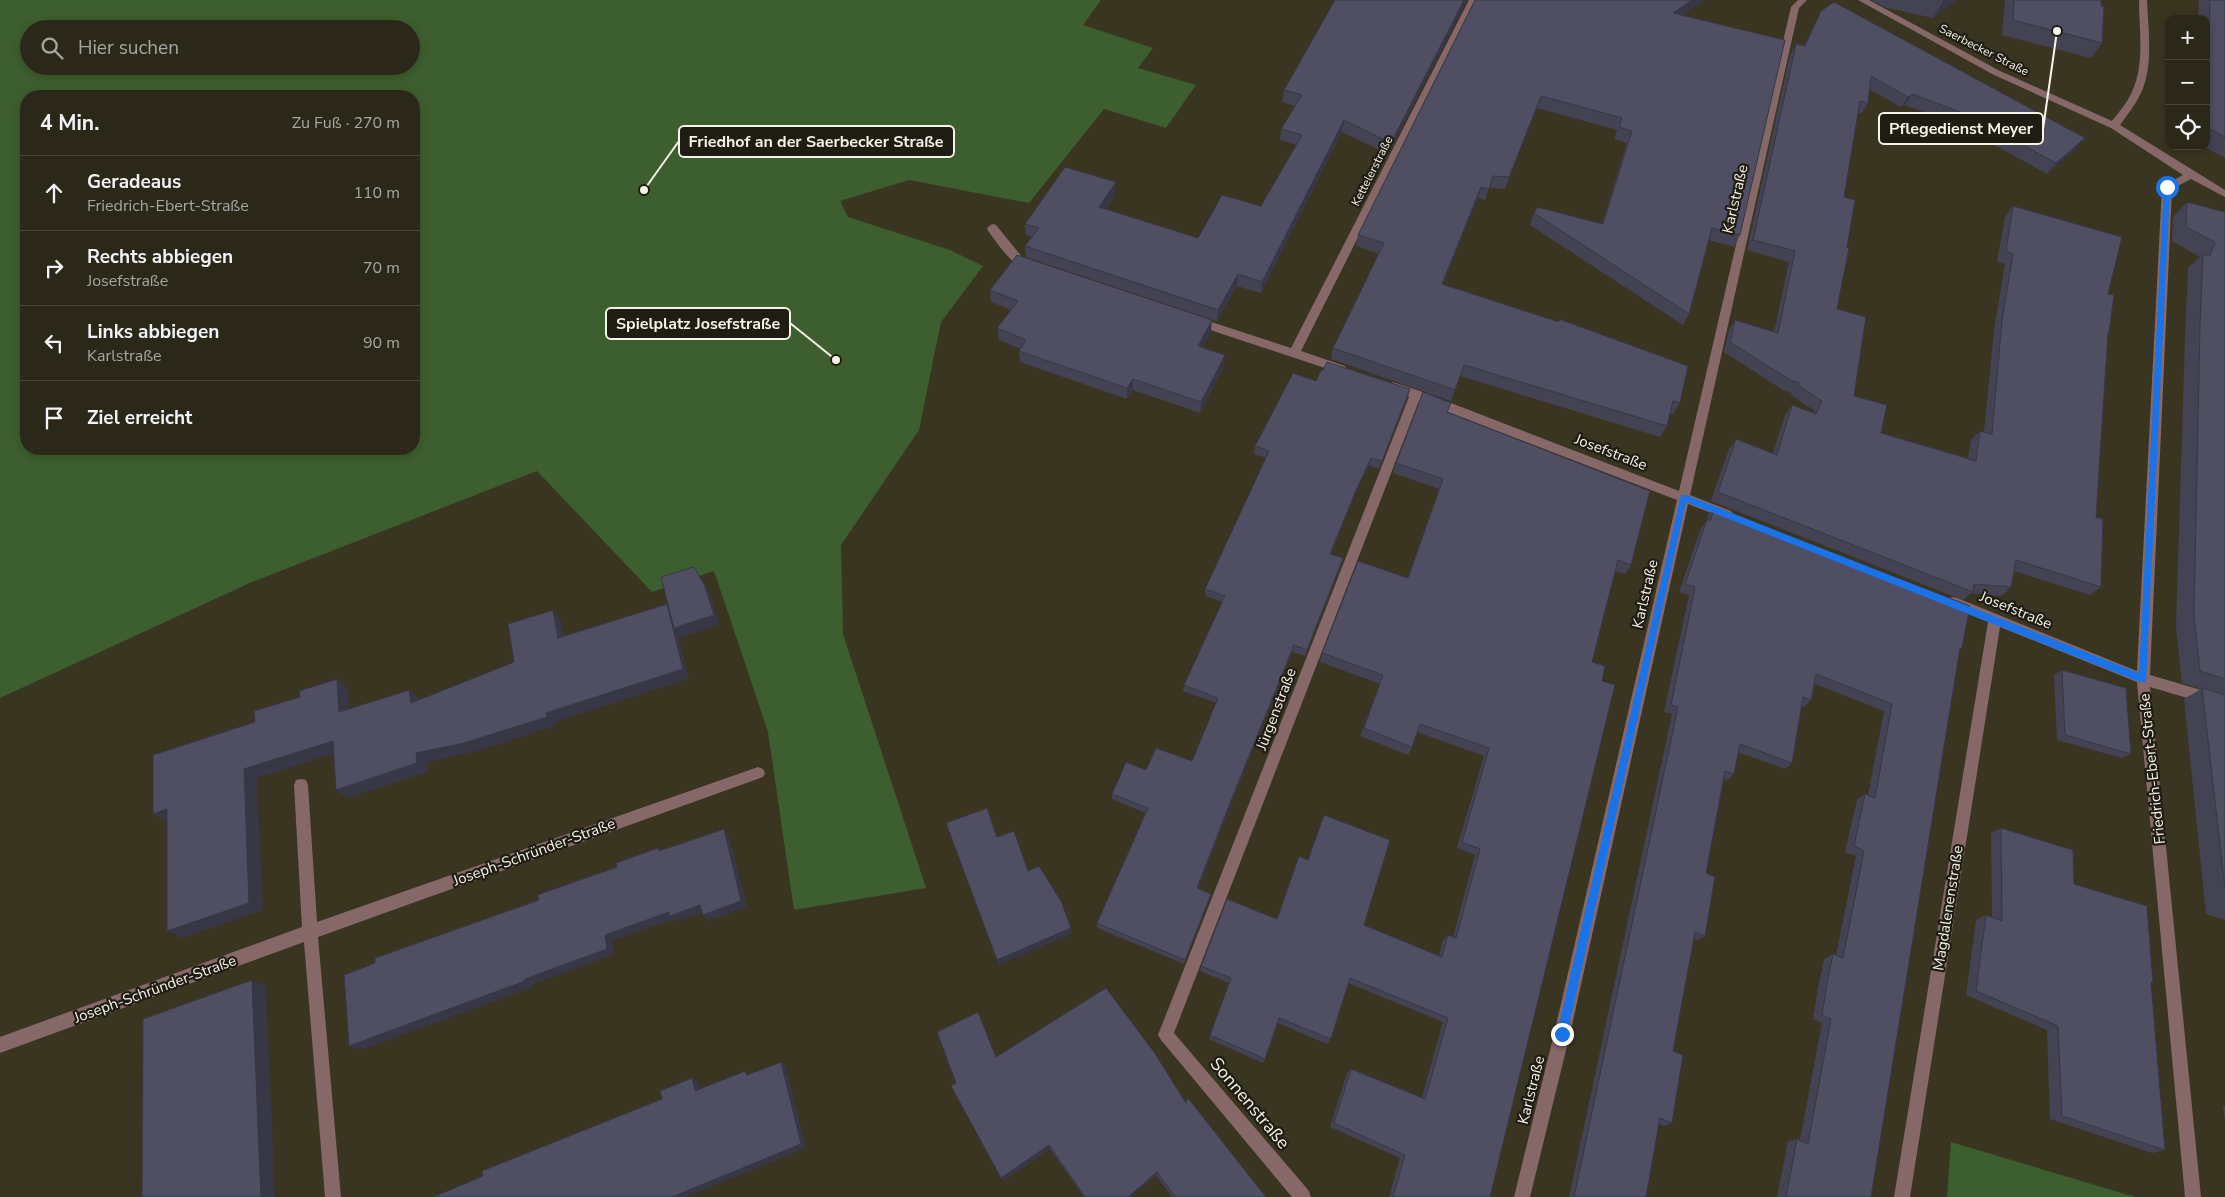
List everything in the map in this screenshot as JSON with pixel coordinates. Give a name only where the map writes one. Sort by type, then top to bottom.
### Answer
[{"type":"street","name":"Kettelerstraße","points":[[1294,354],[1473,0]]},
{"type":"street","name":"Karlstraße","points":[[1522,1197],[1562,1034],[1795,7],[1803,0]]},
{"type":"street","name":"Saerbecker Straße","points":[[1862,0],[1997,73],[2114,126],[2191,175],[2225,194]]},
{"type":"street","points":[[2114,126],[2134,97],[2140,84],[2144,54],[2143,0]]},
{"type":"street","name":"Friedrich-Ebert-Straße","points":[[2191,175],[2167,187],[2143,679],[2193,1197]]},
{"type":"street","points":[[992,228],[1019,261],[1038,268]]},
{"type":"street","points":[[1180,316],[1350,372]]},
{"type":"street","name":"Josefstraße","points":[[1379,382],[1416,394],[1739,519]]},
{"type":"street","name":"Jürgenstraße","points":[[1166,1035],[1416,394]]},
{"type":"street","name":"Josefstraße","points":[[1940,597],[2143,679],[2225,703]]},
{"type":"street","name":"Magdalenenstraße","points":[[1902,1197],[1995,619]]},
{"type":"street","name":"Joseph-Schründer-Straße","points":[[0,1045],[310,932],[758,773]]},
{"type":"street","points":[[301,785],[310,932],[333,1197]]},
{"type":"street","name":"Sonnenstraße","points":[[1166,1035],[1303,1197]]},
{"type":"green space","points":[[0,0],[1101,0],[1083,25],[1153,48],[1138,68],[1196,85],[1166,128],[1104,109],[1029,203],[909,180],[840,201],[848,217],[950,250],[983,266],[941,322],[919,430],[841,545],[843,634],[926,888],[794,910],[768,732],[714,571],[652,592],[537,471],[252,582],[0,698]]},
{"type":"green space","points":[[1951,1142],[2135,1197],[1947,1197]]},
{"type":"building","points":[[1335,0],[1464,0],[1391,143],[1344,120],[1262,282],[1238,274],[1218,310],[1025,246],[1039,228],[1025,224],[1065,167],[1116,182],[1099,207],[1198,238],[1222,195],[1261,206],[1302,135],[1281,129],[1302,95],[1284,90]]},
{"type":"building","points":[[1475,0],[1692,0],[1673,13],[1785,40],[1740,235],[1712,228],[1689,314],[1534,213],[1537,207],[1603,224],[1632,131],[1619,127],[1622,118],[1541,96],[1509,177],[1493,176],[1489,189],[1481,187],[1442,284],[1559,322],[1559,319],[1688,366],[1680,403],[1673,401],[1667,426],[1464,365],[1455,390],[1333,348],[1384,243],[1358,235]]},
{"type":"building","points":[[2014,0],[2101,0],[2101,6],[2104,7],[2102,43],[2013,20]]},
{"type":"building","points":[[2210,0],[2225,0],[2225,137],[2210,129]]},
{"type":"building","points":[[1834,2],[2085,138],[2056,163],[1963,113],[1912,94],[1908,97],[1871,76],[1868,103],[1860,101],[1844,197],[1855,200],[1847,247],[1849,248],[1837,309],[1866,317],[1854,396],[1887,405],[1881,433],[1976,461],[1980,431],[1992,434],[2002,320],[2013,254],[2006,251],[2013,206],[2122,237],[2108,294],[2114,295],[2108,333],[2096,517],[2103,519],[2101,587],[2016,560],[2011,587],[1974,584],[1973,592],[1718,492],[1736,439],[1777,455],[1792,405],[1816,414],[1822,401],[1798,385],[1799,383],[1790,380],[1730,342],[1735,320],[1778,333],[1795,251],[1753,240],[1796,44],[1805,46],[1821,11]]},
{"type":"building","points":[[2187,202],[2225,212],[2225,679],[2200,671],[2194,615],[2203,254],[2210,256],[2215,242],[2186,227]]},
{"type":"building","points":[[1017,255],[1212,320],[1198,346],[1225,355],[1201,402],[1133,379],[1127,388],[1019,351],[1026,340],[997,328],[1018,301],[990,290]]},
{"type":"building","points":[[1327,362],[1410,389],[1382,461],[1371,458],[1330,554],[1343,558],[1307,650],[1294,645],[1230,803],[1197,888],[1211,894],[1185,960],[1097,923],[1148,808],[1112,794],[1126,762],[1146,770],[1156,748],[1192,761],[1218,698],[1184,685],[1225,596],[1205,589],[1269,451],[1255,446],[1293,373],[1316,381]]},
{"type":"building","points":[[1423,392],[1451,403],[1447,412],[1650,491],[1631,565],[1618,560],[1592,662],[1605,666],[1602,681],[1615,685],[1490,1197],[1393,1197],[1405,1155],[1334,1123],[1351,1069],[1425,1099],[1448,1018],[1350,978],[1331,1039],[1279,1018],[1265,1059],[1210,1035],[1231,978],[1201,966],[1227,899],[1277,919],[1299,856],[1308,860],[1324,815],[1390,840],[1364,925],[1442,957],[1448,935],[1456,938],[1480,849],[1462,842],[1489,748],[1420,724],[1412,747],[1364,728],[1383,675],[1322,653],[1358,561],[1408,578],[1443,479],[1396,463]]},
{"type":"building","points":[[1714,507],[1970,606],[1962,648],[1960,648],[1871,1197],[1786,1197],[1797,1139],[1808,1144],[1831,1019],[1822,1015],[1827,984],[1833,954],[1843,958],[1864,851],[1854,846],[1865,794],[1875,798],[1892,704],[1816,674],[1811,700],[1803,697],[1792,763],[1740,744],[1734,774],[1725,771],[1706,873],[1715,877],[1705,936],[1695,932],[1673,1051],[1683,1055],[1672,1123],[1660,1118],[1646,1197],[1574,1197],[1678,707],[1671,705],[1695,587],[1685,584],[1707,520],[1711,520]]},
{"type":"building","points":[[694,567],[704,584],[714,615],[674,628],[661,577]]},
{"type":"building","points":[[667,604],[683,669],[546,713],[547,717],[464,743],[416,753],[417,763],[336,790],[333,741],[244,769],[249,903],[167,931],[167,809],[153,814],[153,755],[255,722],[254,711],[300,697],[299,691],[337,679],[339,712],[409,690],[411,703],[514,662],[508,624],[553,610],[558,638]]},
{"type":"building","points":[[2062,670],[2126,688],[2131,754],[2065,735]]},
{"type":"building","points":[[2202,688],[2225,695],[2225,888]]},
{"type":"building","points":[[987,808],[997,837],[1014,831],[1028,871],[1039,866],[1061,901],[1071,928],[997,960],[946,823]]},
{"type":"building","points":[[2001,828],[2073,850],[2074,884],[2147,906],[2153,983],[2151,982],[2165,1150],[2062,1116],[2058,1026],[1976,991],[1986,915],[2002,921]]},
{"type":"building","points":[[724,829],[741,901],[703,915],[700,905],[670,916],[669,912],[605,935],[607,949],[349,1046],[344,975],[375,963],[375,958],[539,900],[537,895],[617,867],[616,863],[658,848],[659,851]]},
{"type":"building","points":[[252,980],[261,1197],[142,1197],[143,1019]]},
{"type":"building","points":[[1106,988],[1154,1052],[1186,1103],[1188,1098],[1266,1197],[1175,1197],[1157,1172],[1128,1197],[1085,1197],[1049,1145],[1001,1178],[951,1086],[956,1083],[937,1032],[978,1012],[996,1057]]},
{"type":"building","points":[[781,1062],[801,1144],[672,1197],[433,1197],[483,1176],[482,1171],[662,1099],[660,1091],[692,1078],[695,1091],[745,1071],[747,1075]]},
{"type":"place","name":"Pflegedienst Meyer","points":[[2057,31]]},
{"type":"place","name":"Friedhof an der Saerbecker Straße","points":[[644,190]]},
{"type":"place","name":"Spielplatz Josefstraße","points":[[836,360]]},
{"type":"route","points":[[1562,1034],[1684,497],[2143,679],[2167,187]]}]
